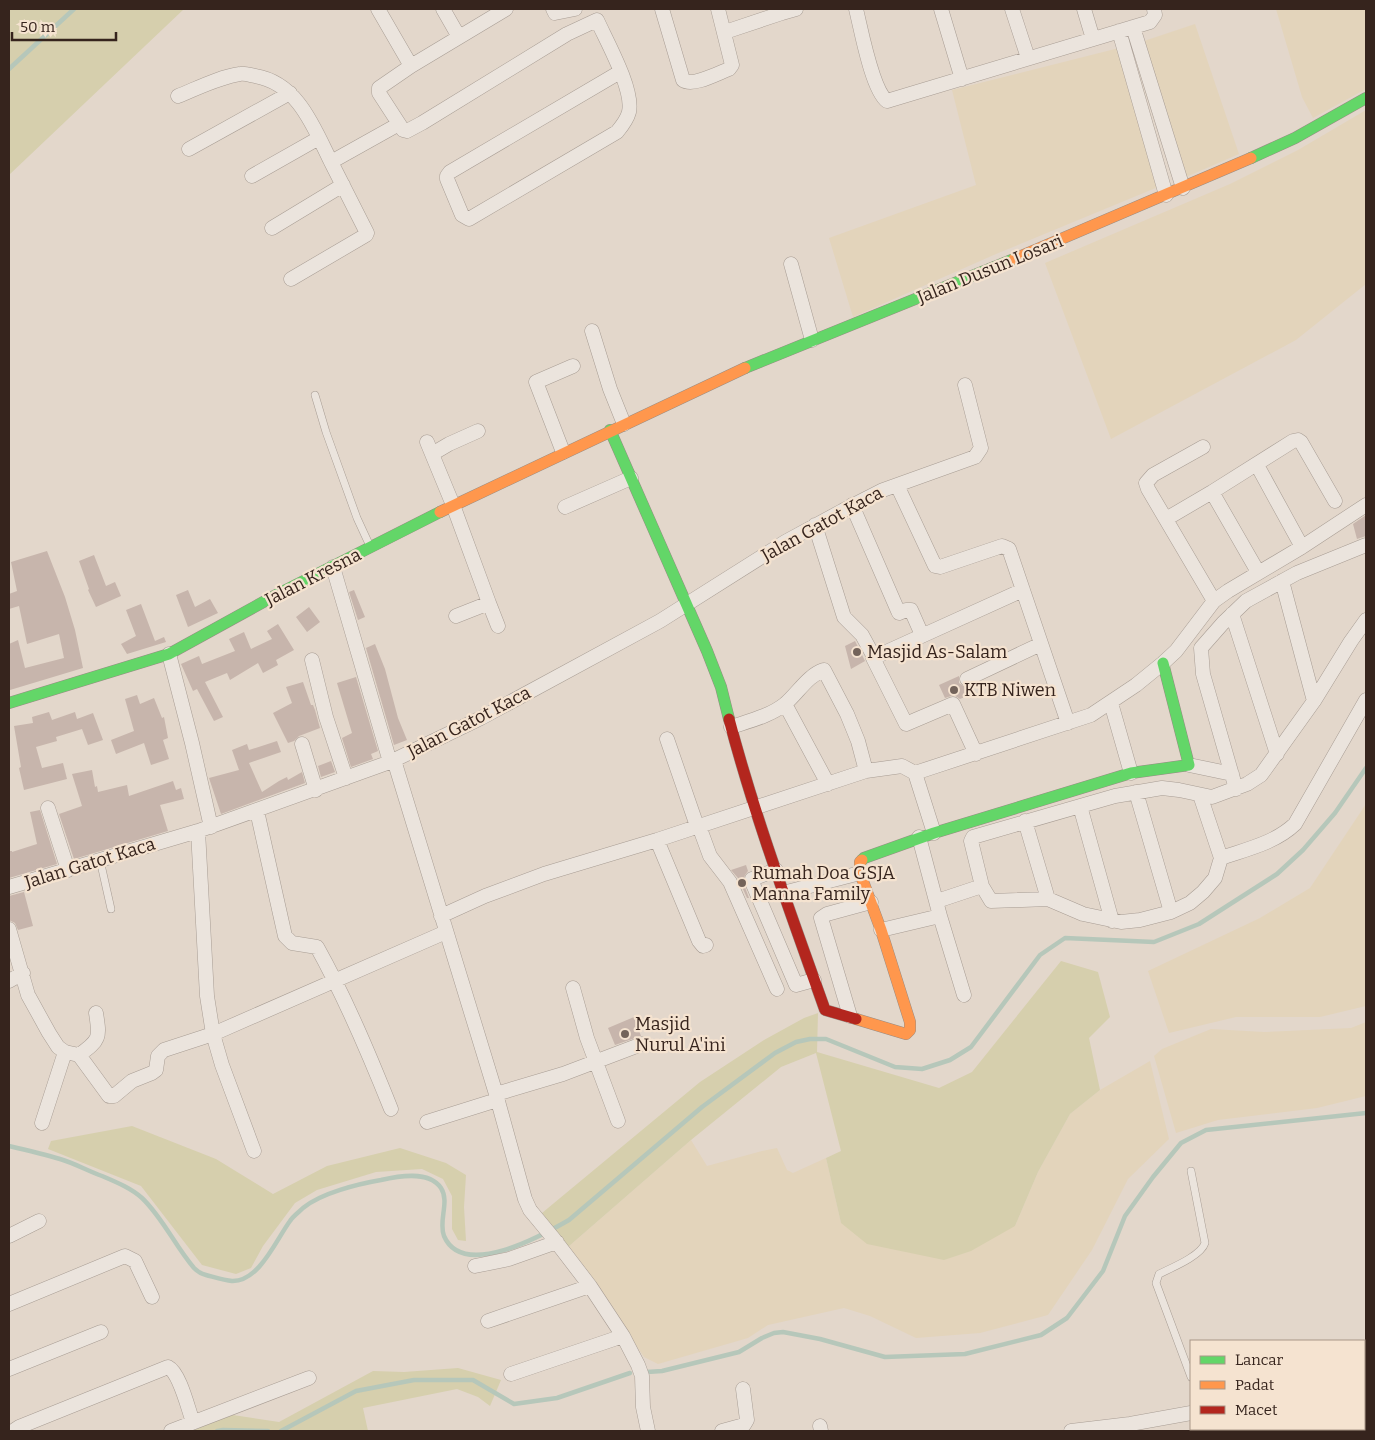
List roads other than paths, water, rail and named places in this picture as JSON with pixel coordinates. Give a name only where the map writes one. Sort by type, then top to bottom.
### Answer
[{"type":"street","points":[[378,9],[411,66]]},
{"type":"street","points":[[443,9],[460,37]]},
{"type":"street","points":[[506,9],[381,85],[378,90],[403,130],[407,131],[567,34],[595,14],[620,72],[630,97],[629,111],[625,123],[617,132],[469,219],[462,215],[447,179],[450,172],[620,72]]},
{"type":"street","points":[[567,34],[554,11],[574,9]]},
{"type":"street","points":[[662,9],[683,80],[688,83],[731,68],[733,62],[718,9]]},
{"type":"street","points":[[725,32],[781,11],[796,9]]},
{"type":"street","points":[[856,9],[873,72],[881,95],[887,100],[1150,22],[1154,19],[1154,9]]},
{"type":"street","points":[[941,9],[962,79]]},
{"type":"street","points":[[1012,9],[1028,58]]},
{"type":"street","points":[[1084,9],[1093,39]]},
{"type":"street","points":[[1133,27],[1182,188]]},
{"type":"street","points":[[1119,31],[1166,195]]},
{"type":"street","points":[[178,96],[223,78],[242,74],[267,78],[290,93],[306,113],[367,232],[366,235],[291,279]]},
{"type":"street","points":[[189,149],[290,93]]},
{"type":"street","name":"Jalan Dusun Losari","points":[[610,430],[770,357],[1000,265],[1182,188],[1295,138],[1366,98]]},
{"type":"street","points":[[332,162],[399,124]]},
{"type":"street","points":[[252,176],[319,138]]},
{"type":"street","points":[[272,228],[343,186]]},
{"type":"street","points":[[791,264],[812,340]]},
{"type":"street","points":[[592,331],[610,389],[624,424]]},
{"type":"street","points":[[563,452],[536,382],[573,366]]},
{"type":"street","name":"Jalan Gatot Kaca","points":[[9,887],[204,829],[316,790],[392,761],[481,718],[660,621],[815,525],[883,490],[975,456],[980,452],[981,448],[964,385]]},
{"type":"street","points":[[610,430],[687,604],[717,678],[783,893],[825,1010],[906,1034],[910,1030],[910,1022],[882,930],[860,873],[860,862],[864,858],[934,833],[1131,773],[1189,765],[1232,774]]},
{"type":"street","name":"Jalan Kresna","points":[[9,703],[169,654],[276,595],[370,547],[610,430]]},
{"type":"street","points":[[478,431],[449,444],[429,448],[453,505],[498,626]]},
{"type":"street","points":[[1166,519],[1257,465],[1293,440],[1301,442],[1335,501]]},
{"type":"street","points":[[1203,447],[1148,479],[1146,483],[1214,601]]},
{"type":"street","points":[[1257,465],[1302,547]]},
{"type":"street","points":[[565,507],[631,478]]},
{"type":"street","points":[[897,485],[935,566],[940,567],[1005,546],[1009,550],[1068,722]]},
{"type":"street","points":[[1212,492],[1258,572]]},
{"type":"street","points":[[441,916],[486,896],[544,874],[657,840],[866,771],[902,766],[916,773],[1091,715],[1136,685],[1176,651],[1214,601],[1366,505]]},
{"type":"street","points":[[852,506],[898,611],[911,610],[922,635]]},
{"type":"street","points":[[815,525],[844,617],[862,635],[906,724],[953,704],[976,754]]},
{"type":"street","points":[[1236,789],[1203,674],[1201,648],[1246,601],[1316,565],[1366,545]]},
{"type":"street","points":[[333,567],[497,1097],[525,1199],[530,1210],[590,1286],[623,1336],[642,1376],[648,1431]]},
{"type":"street","points":[[1282,581],[1314,700]]},
{"type":"street","points":[[874,657],[1022,590]]},
{"type":"street","points":[[456,616],[489,603]]},
{"type":"street","points":[[1232,614],[1277,754]]},
{"type":"street","points":[[1200,795],[1221,858],[1215,878],[1209,886],[1190,902],[1171,912],[1140,920],[1112,921],[1082,914],[1048,899],[991,901],[982,886],[971,841],[972,837],[1136,792],[1162,788],[1212,797],[1236,789],[1261,775],[1314,700],[1366,620]]},
{"type":"street","points":[[967,679],[1042,644]]},
{"type":"street","points":[[169,654],[192,743],[204,829],[207,996],[213,1034],[222,1065],[254,1151]]},
{"type":"street","points":[[312,660],[326,717],[346,778]]},
{"type":"street","points":[[1163,663],[1189,765]]},
{"type":"street","points":[[731,727],[768,714],[785,704],[813,676],[822,670],[825,671],[847,714],[858,742],[866,771]]},
{"type":"street","points":[[1221,858],[1269,842],[1295,824],[1366,700]]},
{"type":"street","points":[[1111,703],[1131,773]]},
{"type":"street","points":[[785,704],[828,784]]},
{"type":"street","points":[[668,739],[710,856],[730,882],[777,989]]},
{"type":"street","points":[[302,744],[316,790]]},
{"type":"street","points":[[916,773],[934,833]]},
{"type":"street","points":[[1136,792],[1171,912]]},
{"type":"street","points":[[1080,806],[1112,921]]},
{"type":"street","points":[[48,808],[68,870]]},
{"type":"street","points":[[257,811],[285,936],[292,943],[317,947],[336,981],[391,1109]]},
{"type":"street","points":[[1025,821],[1048,899]]},
{"type":"street","points":[[919,838],[964,995]]},
{"type":"street","points":[[657,840],[699,941],[703,946],[706,945]]},
{"type":"street","points":[[776,870],[752,879],[752,882],[796,985],[814,980]]},
{"type":"street","points":[[783,893],[860,873]]},
{"type":"street","points":[[936,902],[982,886]]},
{"type":"street","points":[[850,1016],[821,918],[827,914],[871,902]]},
{"type":"street","points":[[882,930],[940,916]]},
{"type":"street","points":[[9,929],[28,995],[49,1033],[65,1052],[79,1055],[109,1096],[114,1096],[132,1081],[156,1070],[158,1056],[164,1050],[213,1034],[446,932]]},
{"type":"street","points":[[9,981],[22,973]]},
{"type":"street","points":[[573,988],[596,1063],[618,1121]]},
{"type":"street","points":[[79,1055],[93,1045],[97,1039],[96,1013]]},
{"type":"street","points":[[427,1122],[596,1063],[642,1044]]},
{"type":"street","points":[[42,1123],[65,1052]]},
{"type":"street","points":[[9,1236],[39,1221]]},
{"type":"street","points":[[475,1266],[509,1259],[555,1240]]},
{"type":"street","points":[[9,1304],[125,1256],[135,1261],[152,1297]]},
{"type":"street","points":[[488,1321],[590,1286]]},
{"type":"street","points":[[9,1369],[102,1332]]},
{"type":"street","points":[[510,1374],[623,1336]]},
{"type":"street","points":[[13,1431],[53,1412],[168,1367],[173,1371],[177,1379],[193,1422]]},
{"type":"street","points":[[171,1431],[309,1378]]},
{"type":"street","points":[[722,1431],[736,1428],[747,1420],[743,1389]]},
{"type":"street","points":[[1070,1431],[1104,1429],[1190,1413]]},
{"type":"lane","points":[[315,395],[354,511],[370,547]]},
{"type":"lane","points":[[100,860],[112,909]]},
{"type":"lane","points":[[1190,1375],[1156,1283],[1160,1274],[1204,1248],[1205,1243],[1191,1171]]},
{"type":"waterway","points":[[9,69],[74,9]]},
{"type":"waterway","points":[[9,1146],[65,1161],[133,1191],[156,1214],[194,1268],[204,1275],[226,1280],[242,1279],[259,1267],[273,1249],[291,1219],[311,1203],[351,1187],[404,1176],[429,1179],[436,1182],[441,1188],[444,1199],[442,1224],[444,1236],[454,1249],[468,1254],[485,1254],[504,1250],[541,1235],[569,1220],[702,1107],[775,1053],[796,1042],[810,1039],[826,1039],[895,1067],[922,1069],[950,1060],[971,1047],[1040,955],[1065,938],[1154,942],[1199,924],[1277,874],[1303,850],[1335,813],[1366,768]]},
{"type":"waterway","points":[[647,1372],[662,1371],[739,1352],[762,1338],[774,1333],[783,1332],[820,1339],[885,1357],[965,1354],[1041,1335],[1067,1318],[1103,1271],[1125,1216],[1153,1177],[1181,1143],[1206,1130],[1366,1113]]},
{"type":"waterway","points":[[281,1431],[356,1391],[414,1380],[473,1380],[514,1404],[557,1398],[630,1373]]},
{"type":"waterway","points":[[217,1431],[268,1431]]},
{"type":"place","name":"Masjid As-Salam","points":[[857,652]]},
{"type":"place","name":"KTB Niwen","points":[[954,690]]},
{"type":"place","name":"Rumah Doa GSJA Manna Family","points":[[742,883]]},
{"type":"place","name":"Masjid Nurul A'ini","points":[[625,1034]]}]
